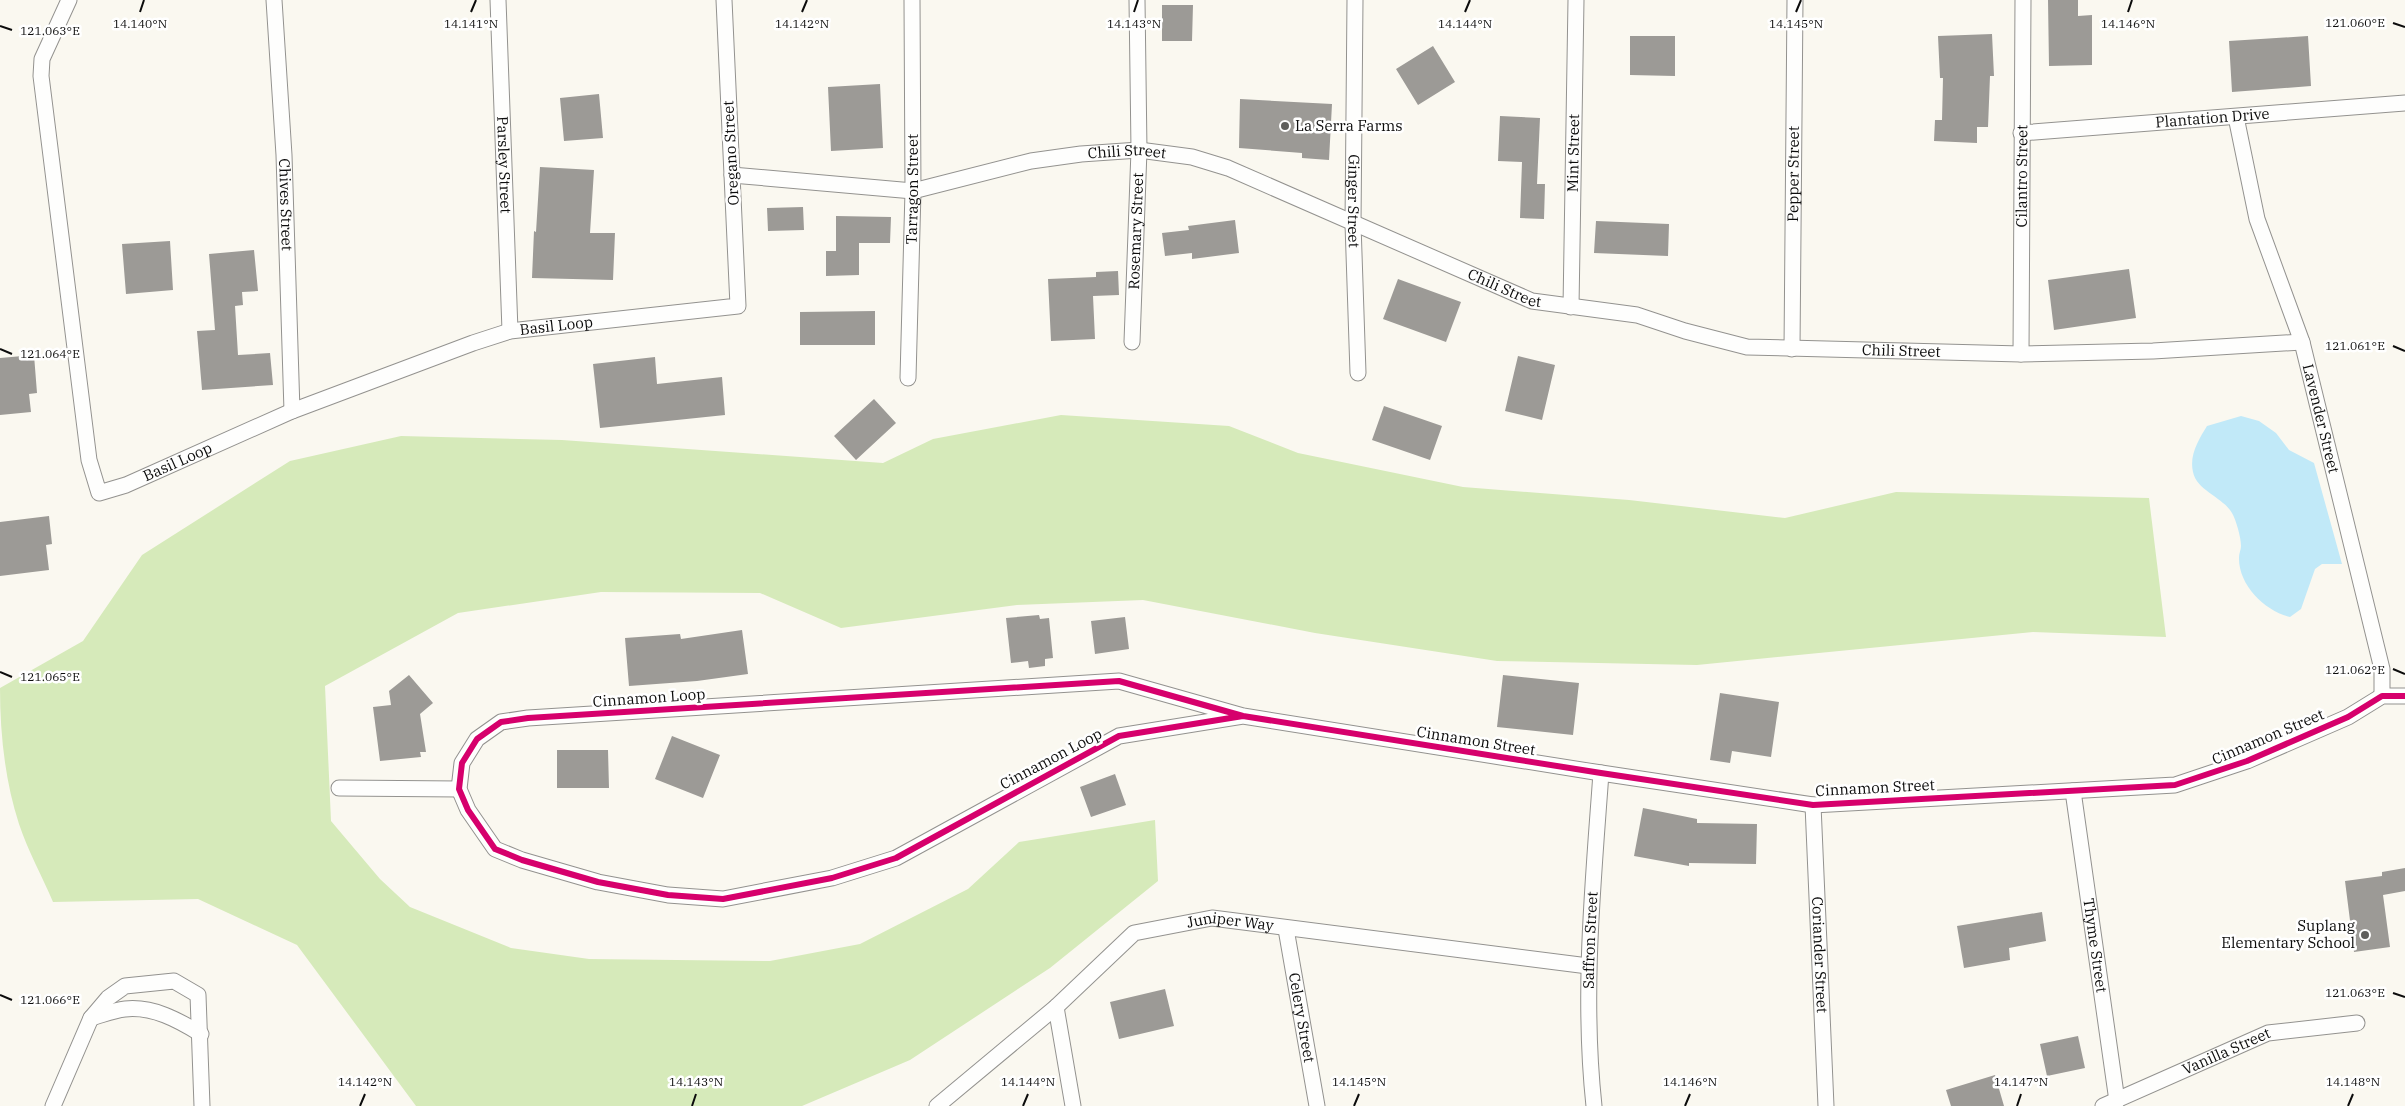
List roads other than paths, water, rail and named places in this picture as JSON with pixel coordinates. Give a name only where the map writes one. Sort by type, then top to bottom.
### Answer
[{"type":"street","name":"Basil Loop","points":[[69,0],[42,59],[41,76],[89,460],[99,493],[126,485],[292,411],[472,342],[510,331],[738,306]]},
{"type":"street","name":"Chives Street","points":[[274,0],[284,155],[292,411]]},
{"type":"street","name":"Parsley Street","points":[[498,0],[510,331]]},
{"type":"street","name":"Oregano Street","points":[[724,0],[738,306]]},
{"type":"street","name":"Tarragon Street","points":[[908,378],[914,191],[912,0]]},
{"type":"street","name":"Rosemary Street","points":[[1132,342],[1139,150],[1137,0]]},
{"type":"street","name":"Ginger Street","points":[[1354,0],[1353,224],[1358,373]]},
{"type":"street","name":"Mint Street","points":[[1572,307],[1576,0]]},
{"type":"street","name":"Pepper Street","points":[[1792,349],[1795,0]]},
{"type":"street","name":"Cilantro Street","points":[[2020,354],[2022,0]]},
{"type":"street","name":"Plantation Drive","points":[[2021,133],[2405,103]]},
{"type":"street","name":"Lavender Street","points":[[2236,117],[2257,219],[2302,342],[2382,669],[2382,696]]},
{"type":"street","name":"Chili Street","points":[[732,175],[914,191],[1031,161],[1081,154],[1139,150],[1192,157],[1228,168],[1532,301],[1637,316],[1685,331],[1747,346],[1792,349],[2020,354],[2153,351],[2302,342]]},
{"type":"street","name":"Cinnamon Loop","points":[[1119,681],[1243,716],[1119,736],[896,858],[832,878],[723,899],[668,895],[598,882],[522,860],[495,849],[468,810],[459,789],[462,762],[477,739],[501,722],[528,718],[1119,681]]},
{"type":"street","points":[[2382,696],[2405,696]]},
{"type":"street","name":"Cinnamon Street","points":[[1243,716],[1601,773],[1813,804],[2175,785],[2248,761],[2348,717],[2382,696]]},
{"type":"street","name":"Saffron Street","points":[[1594,1106],[1590,1067],[1588,966],[1601,773]]},
{"type":"street","points":[[339,788],[459,789]]},
{"type":"street","name":"Thyme Street","points":[[2073,791],[2110,1103]]},
{"type":"street","name":"Coriander Street","points":[[1813,804],[1826,1106]]},
{"type":"street","name":"Juniper Way","points":[[937,1106],[1056,1007],[1134,933],[1212,918],[1286,929],[1588,966]]},
{"type":"street","name":"Celery Street","points":[[1286,929],[1318,1106]]},
{"type":"street","points":[[53,1106],[91,1018],[108,998],[125,986],[174,981],[198,995],[201,1034],[202,1106]]},
{"type":"street","points":[[1056,1007],[1073,1106]]},
{"type":"street","points":[[91,1018],[126,1009],[159,1013],[180,1021],[201,1034]]},
{"type":"street","name":"Vanilla Street","points":[[2110,1103],[2268,1033],[2357,1023]]},
{"type":"water","points":[[2241,416],[2259,421],[2276,433],[2289,450],[2314,463],[2342,564],[2322,564],[2315,569],[2301,609],[2290,617],[2271,609],[2248,587],[2240,567],[2241,542],[2234,516],[2228,507],[2195,479],[2193,472],[2192,459],[2198,442],[2207,426]]},
{"type":"place","name":"La Serra Farms","points":[[1285,126]]},
{"type":"place","name":"Suplang Elementary School","points":[[2365,935]]}]
